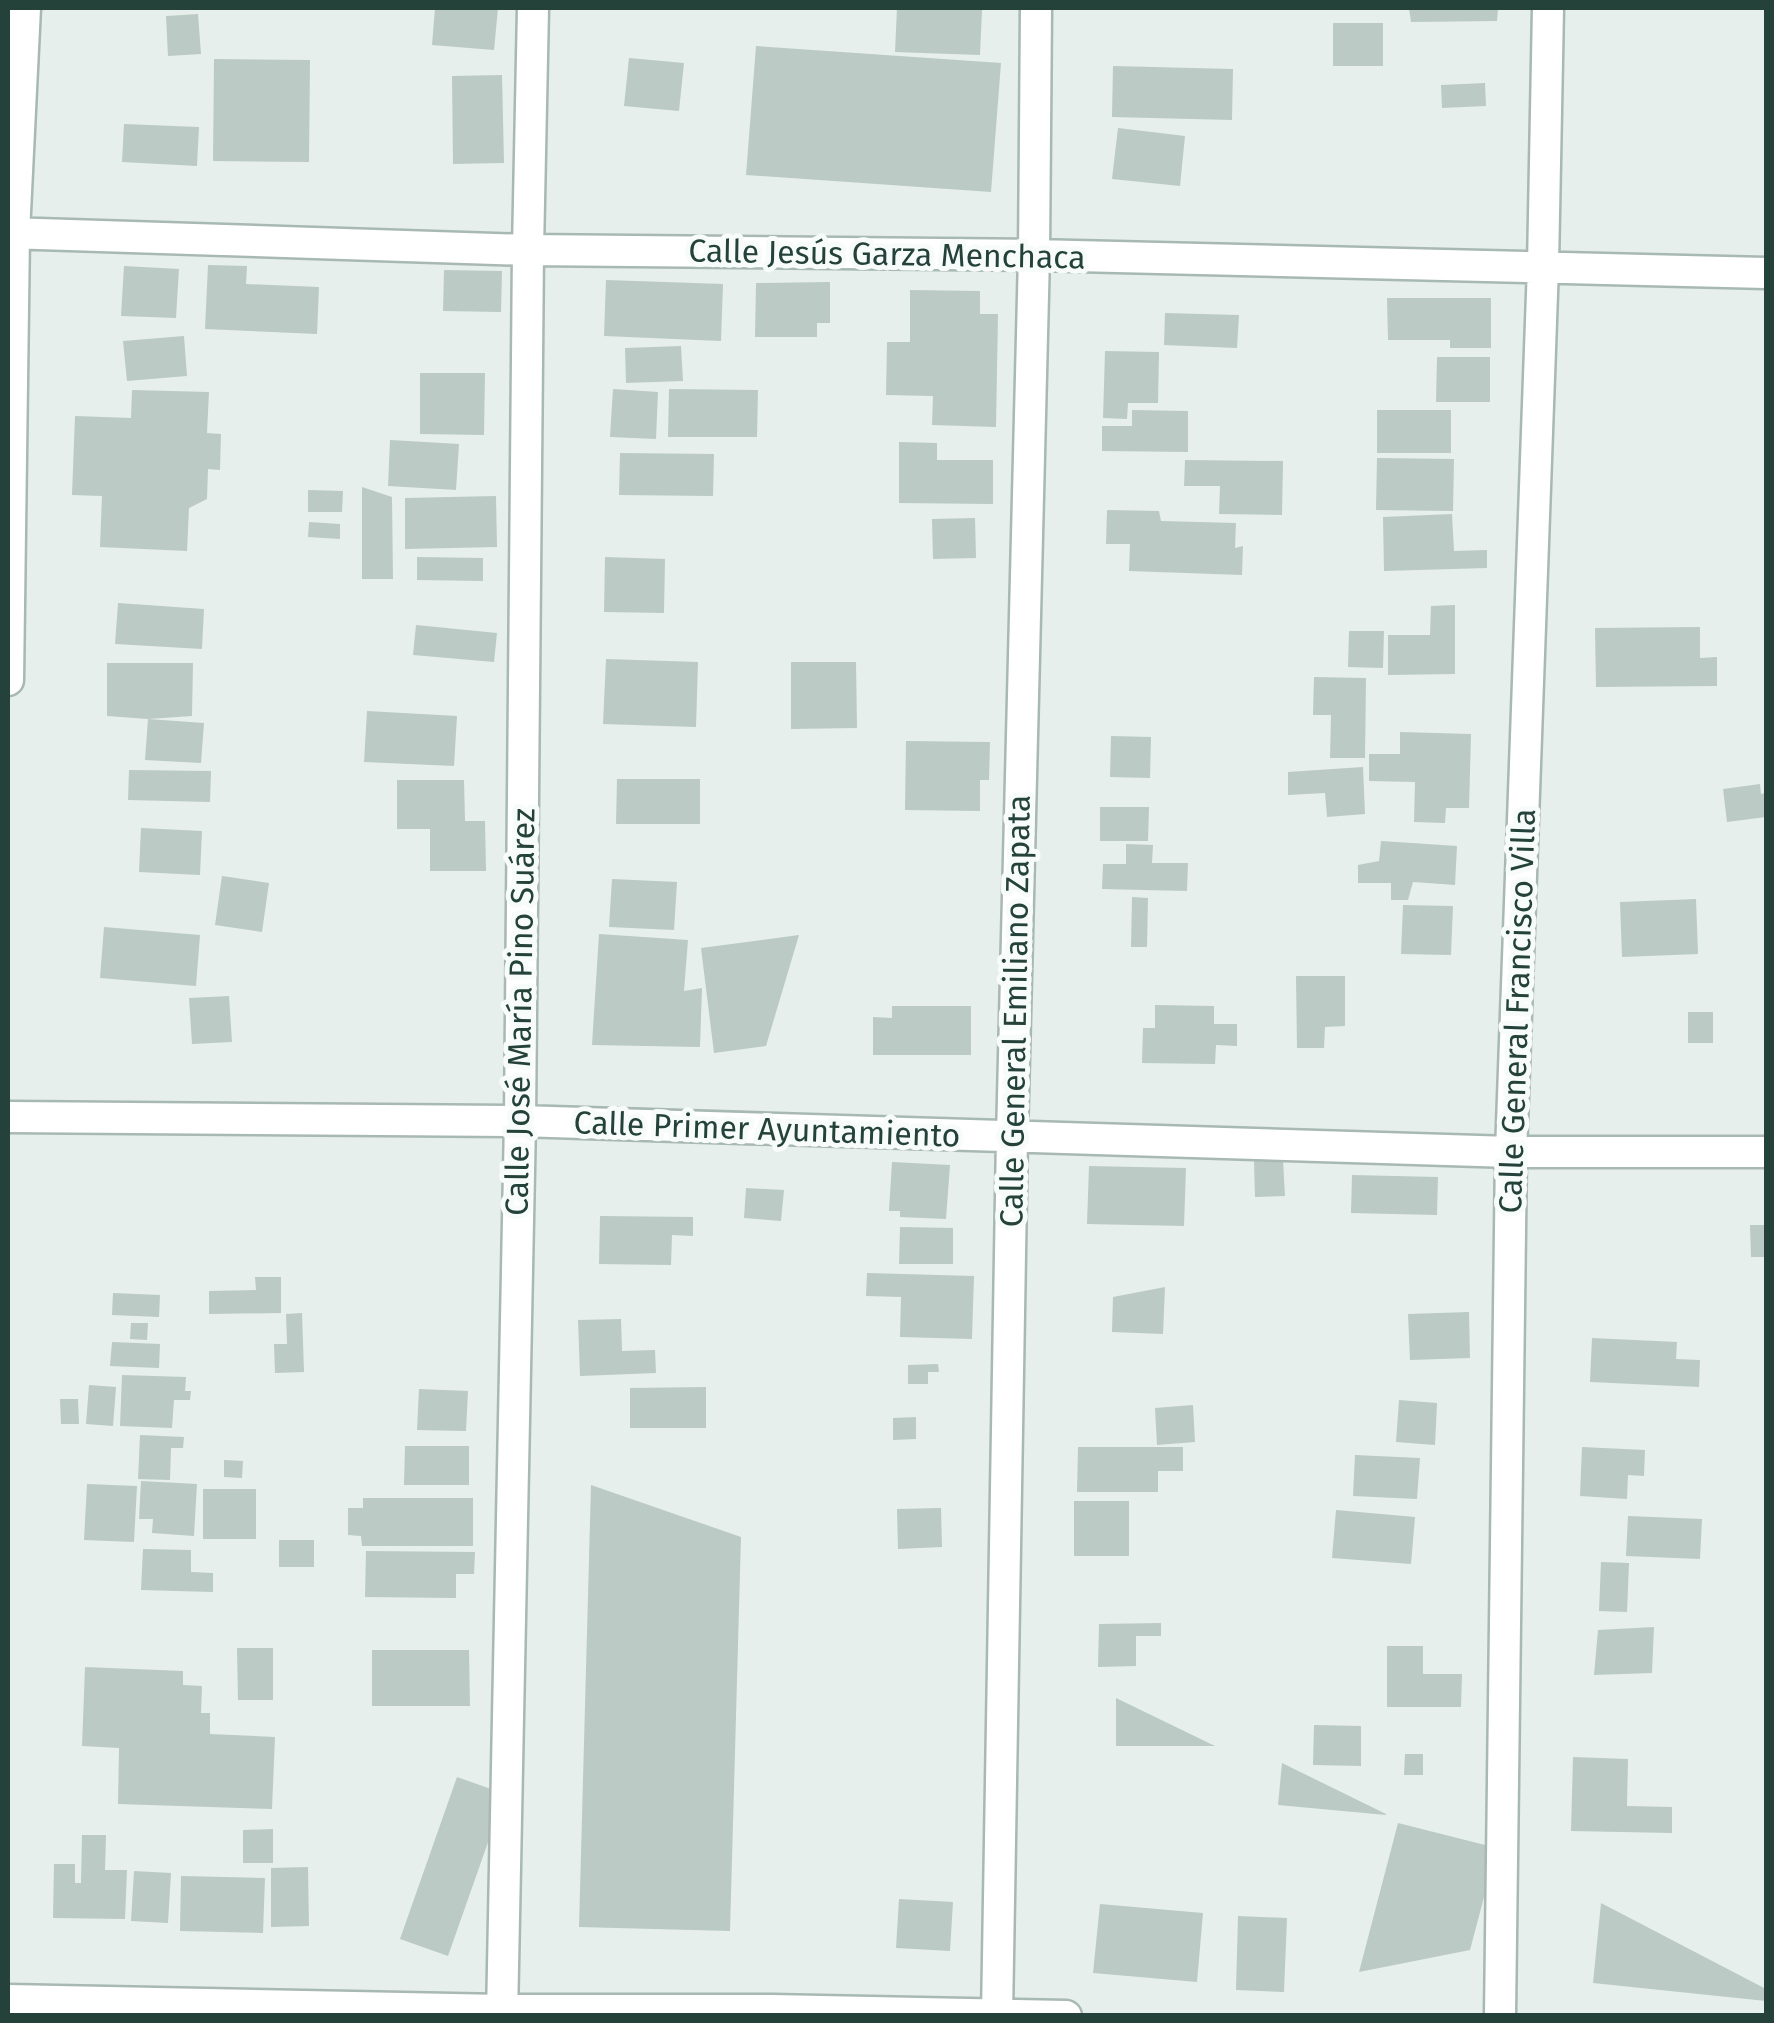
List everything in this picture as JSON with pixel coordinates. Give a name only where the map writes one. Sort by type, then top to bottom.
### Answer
[{"type":"street","points":[[8,680],[11,233],[25,8]]},
{"type":"street","name":"Calle José María Pino Suárez","points":[[502,2013],[520,1121],[533,8]]},
{"type":"street","name":"Calle General Emiliano Zapata","points":[[997,2015],[1036,8]]},
{"type":"street","name":"Calle General Francisco Villa","points":[[1500,2016],[1511,1152],[1543,266],[1548,8]]},
{"type":"street","name":"Calle Jesús Garza Menchaca","points":[[11,233],[528,250],[1034,255],[1766,273]]},
{"type":"street","name":"Calle Primer Ayuntamiento","points":[[8,1117],[520,1121],[1511,1152],[1766,1152]]},
{"type":"street","points":[[8,2000],[502,2013],[772,2010],[1066,2016]]},
{"type":"building","points":[[435,8],[498,8],[494,50],[432,45]]},
{"type":"building","points":[[897,8],[982,10],[980,55],[895,52]]},
{"type":"building","points":[[1409,8],[1498,8],[1497,21],[1411,22]]},
{"type":"building","points":[[198,14],[201,54],[168,56],[166,16]]},
{"type":"building","points":[[1333,23],[1383,23],[1383,66],[1333,66]]},
{"type":"building","points":[[756,46],[1001,63],[991,192],[746,175]]},
{"type":"building","points":[[629,58],[684,63],[679,111],[624,106]]},
{"type":"building","points":[[214,59],[310,60],[309,162],[213,161]]},
{"type":"building","points":[[1113,66],[1233,69],[1232,120],[1112,117]]},
{"type":"building","points":[[502,75],[504,163],[453,164],[452,76]]},
{"type":"building","points":[[1485,83],[1486,106],[1442,108],[1441,85]]},
{"type":"building","points":[[124,124],[199,127],[197,166],[122,162]]},
{"type":"building","points":[[1118,128],[1185,136],[1180,186],[1112,179]]},
{"type":"building","points":[[208,265],[247,266],[246,284],[319,287],[317,334],[205,329]]},
{"type":"building","points":[[124,266],[179,269],[176,318],[121,316]]},
{"type":"building","points":[[444,270],[502,271],[501,312],[443,311]]},
{"type":"building","points":[[606,280],[723,284],[721,341],[604,336]]},
{"type":"building","points":[[830,282],[830,323],[817,323],[817,337],[755,337],[756,283]]},
{"type":"building","points":[[910,290],[980,291],[980,314],[998,314],[996,427],[932,425],[933,396],[886,395],[887,342],[910,342]]},
{"type":"building","points":[[1387,298],[1491,298],[1491,348],[1450,348],[1450,340],[1388,340]]},
{"type":"building","points":[[1165,313],[1239,315],[1237,348],[1164,345]]},
{"type":"building","points":[[184,336],[187,376],[127,381],[123,341]]},
{"type":"building","points":[[681,346],[683,381],[626,383],[625,348]]},
{"type":"building","points":[[1105,351],[1159,352],[1158,403],[1128,403],[1127,419],[1103,418]]},
{"type":"building","points":[[1437,357],[1490,357],[1490,402],[1436,402]]},
{"type":"building","points":[[420,373],[485,373],[484,435],[420,434]]},
{"type":"building","points":[[613,389],[658,392],[656,439],[610,437]]},
{"type":"building","points":[[669,389],[758,390],[757,437],[668,437]]},
{"type":"building","points":[[132,390],[209,392],[207,433],[221,434],[220,470],[208,469],[207,499],[189,508],[187,551],[100,547],[102,496],[72,495],[75,416],[131,418]]},
{"type":"building","points":[[1132,410],[1188,411],[1188,452],[1102,451],[1102,426],[1132,426]]},
{"type":"building","points":[[1377,410],[1451,410],[1451,453],[1377,453]]},
{"type":"building","points":[[390,440],[459,444],[456,490],[388,486]]},
{"type":"building","points":[[899,442],[937,443],[937,460],[993,460],[993,504],[899,503]]},
{"type":"building","points":[[620,453],[714,454],[713,496],[619,495]]},
{"type":"building","points":[[1377,458],[1454,459],[1453,511],[1376,510]]},
{"type":"building","points":[[1185,460],[1283,461],[1282,515],[1219,514],[1220,486],[1184,486]]},
{"type":"building","points":[[362,487],[392,497],[393,579],[362,579]]},
{"type":"building","points":[[308,490],[343,491],[342,512],[308,512]]},
{"type":"building","points":[[496,496],[497,547],[405,549],[405,498]]},
{"type":"building","points":[[1107,510],[1159,511],[1161,521],[1236,523],[1235,548],[1243,546],[1242,575],[1129,571],[1130,544],[1106,544]]},
{"type":"building","points":[[1452,514],[1454,551],[1487,550],[1487,568],[1384,571],[1383,517]]},
{"type":"building","points":[[975,518],[976,558],[933,559],[932,519]]},
{"type":"building","points":[[309,522],[340,524],[340,539],[308,537]]},
{"type":"building","points":[[417,557],[483,558],[483,581],[417,580]]},
{"type":"building","points":[[605,557],[665,559],[664,613],[604,612]]},
{"type":"building","points":[[118,603],[204,609],[202,649],[115,644]]},
{"type":"building","points":[[1455,605],[1455,674],[1388,675],[1388,635],[1430,635],[1431,606]]},
{"type":"building","points":[[416,625],[497,633],[494,662],[413,655]]},
{"type":"building","points":[[1700,627],[1700,658],[1717,657],[1717,686],[1596,687],[1595,628]]},
{"type":"building","points":[[1349,631],[1384,631],[1383,668],[1348,667]]},
{"type":"building","points":[[606,659],[698,662],[696,727],[603,724]]},
{"type":"building","points":[[791,662],[856,662],[857,728],[791,729]]},
{"type":"building","points":[[107,663],[193,663],[192,716],[107,716]]},
{"type":"building","points":[[1314,677],[1366,678],[1365,758],[1330,758],[1331,715],[1313,715]]},
{"type":"building","points":[[367,711],[457,716],[454,766],[364,762]]},
{"type":"building","points":[[148,719],[204,723],[201,763],[145,760]]},
{"type":"building","points":[[1400,732],[1471,734],[1469,808],[1446,808],[1445,823],[1414,822],[1415,782],[1369,781],[1369,754],[1400,754]]},
{"type":"building","points":[[1111,736],[1151,737],[1150,778],[1110,777]]},
{"type":"building","points":[[906,741],[990,742],[989,780],[980,780],[980,811],[905,810]]},
{"type":"building","points":[[1363,767],[1365,814],[1327,817],[1325,793],[1288,795],[1288,772]]},
{"type":"building","points":[[129,770],[211,771],[210,802],[128,800]]},
{"type":"building","points":[[617,779],[700,779],[700,824],[616,824]]},
{"type":"building","points":[[397,780],[464,780],[465,821],[485,821],[486,871],[430,871],[430,829],[397,829]]},
{"type":"building","points":[[1760,784],[1761,794],[1766,793],[1766,817],[1727,822],[1723,789]]},
{"type":"building","points":[[1100,807],[1149,807],[1148,841],[1100,841]]},
{"type":"building","points":[[141,828],[202,831],[200,875],[139,872]]},
{"type":"building","points":[[1381,841],[1457,846],[1455,885],[1413,882],[1408,900],[1391,900],[1391,883],[1358,883],[1358,865],[1379,861]]},
{"type":"building","points":[[1126,844],[1153,845],[1152,863],[1188,863],[1187,891],[1102,889],[1103,864],[1126,864]]},
{"type":"building","points":[[222,876],[269,883],[262,932],[215,925]]},
{"type":"building","points":[[612,879],[677,882],[674,930],[609,927]]},
{"type":"building","points":[[1132,897],[1148,898],[1147,947],[1131,947]]},
{"type":"building","points":[[1696,899],[1698,954],[1622,957],[1620,902]]},
{"type":"building","points":[[1403,905],[1453,906],[1451,955],[1401,954]]},
{"type":"building","points":[[104,927],[200,935],[196,986],[100,978]]},
{"type":"building","points":[[599,934],[688,940],[684,991],[702,988],[700,1047],[592,1045]]},
{"type":"building","points":[[799,935],[766,1046],[714,1053],[701,948]]},
{"type":"building","points":[[1296,976],[1345,976],[1345,1026],[1325,1027],[1324,1048],[1297,1048]]},
{"type":"building","points":[[229,996],[232,1042],[192,1044],[189,998]]},
{"type":"building","points":[[1155,1005],[1214,1006],[1214,1024],[1237,1024],[1237,1046],[1216,1045],[1215,1064],[1142,1063],[1143,1028],[1155,1028]]},
{"type":"building","points":[[892,1006],[971,1006],[971,1055],[873,1055],[873,1017],[892,1018]]},
{"type":"building","points":[[1688,1012],[1713,1012],[1713,1043],[1688,1043]]},
{"type":"building","points":[[1283,1160],[1285,1196],[1255,1197],[1254,1161]]},
{"type":"building","points":[[892,1162],[950,1165],[946,1219],[900,1217],[900,1211],[889,1211]]},
{"type":"building","points":[[1089,1166],[1186,1168],[1184,1226],[1087,1224]]},
{"type":"building","points":[[1352,1175],[1438,1177],[1437,1215],[1351,1213]]},
{"type":"building","points":[[746,1188],[784,1190],[781,1221],[744,1218]]},
{"type":"building","points":[[600,1216],[693,1217],[693,1236],[672,1235],[671,1265],[599,1264]]},
{"type":"building","points":[[1750,1225],[1766,1225],[1766,1257],[1751,1257]]},
{"type":"building","points":[[900,1227],[953,1228],[953,1264],[899,1264]]},
{"type":"building","points":[[867,1273],[974,1276],[972,1339],[900,1337],[901,1297],[866,1296]]},
{"type":"building","points":[[255,1277],[281,1277],[281,1313],[209,1314],[209,1291],[256,1290]]},
{"type":"building","points":[[1165,1287],[1163,1334],[1112,1332],[1113,1297]]},
{"type":"building","points":[[113,1293],[160,1295],[159,1317],[112,1315]]},
{"type":"building","points":[[1469,1312],[1470,1358],[1410,1360],[1408,1314]]},
{"type":"building","points":[[302,1313],[304,1372],[275,1373],[274,1344],[287,1344],[286,1314]]},
{"type":"building","points":[[621,1319],[622,1351],[655,1350],[656,1373],[580,1376],[578,1320]]},
{"type":"building","points":[[131,1323],[148,1323],[147,1340],[130,1339]]},
{"type":"building","points":[[1592,1338],[1677,1342],[1676,1359],[1700,1360],[1699,1387],[1590,1382]]},
{"type":"building","points":[[112,1342],[160,1344],[159,1368],[110,1366]]},
{"type":"building","points":[[938,1364],[939,1372],[928,1372],[928,1384],[908,1384],[908,1365]]},
{"type":"building","points":[[122,1375],[186,1377],[185,1391],[191,1391],[190,1400],[174,1400],[172,1428],[120,1426]]},
{"type":"building","points":[[89,1385],[116,1387],[113,1426],[86,1424]]},
{"type":"building","points":[[706,1387],[706,1428],[630,1428],[630,1388]]},
{"type":"building","points":[[419,1389],[468,1391],[466,1431],[417,1430]]},
{"type":"building","points":[[60,1399],[78,1399],[79,1424],[61,1424]]},
{"type":"building","points":[[1399,1400],[1437,1403],[1435,1445],[1396,1442]]},
{"type":"building","points":[[1193,1405],[1195,1442],[1157,1445],[1155,1408]]},
{"type":"building","points":[[916,1417],[916,1439],[893,1440],[893,1418]]},
{"type":"building","points":[[140,1435],[184,1437],[183,1448],[171,1448],[170,1480],[138,1479]]},
{"type":"building","points":[[405,1446],[469,1446],[469,1485],[404,1485]]},
{"type":"building","points":[[1078,1447],[1183,1447],[1183,1471],[1158,1471],[1158,1492],[1077,1492]]},
{"type":"building","points":[[1582,1447],[1645,1450],[1644,1476],[1628,1475],[1627,1499],[1580,1496]]},
{"type":"building","points":[[1355,1455],[1420,1458],[1417,1499],[1353,1496]]},
{"type":"building","points":[[224,1460],[243,1461],[242,1478],[224,1477]]},
{"type":"building","points":[[141,1481],[197,1484],[194,1536],[152,1533],[153,1519],[139,1519]]},
{"type":"building","points":[[87,1484],[137,1486],[134,1542],[84,1540]]},
{"type":"building","points":[[591,1485],[741,1537],[730,1931],[579,1927]]},
{"type":"building","points":[[203,1489],[256,1489],[256,1539],[203,1539]]},
{"type":"building","points":[[363,1498],[473,1498],[473,1546],[362,1546],[361,1536],[348,1535],[348,1508],[363,1508]]},
{"type":"building","points":[[1074,1501],[1129,1501],[1129,1556],[1074,1556]]},
{"type":"building","points":[[941,1508],[942,1547],[898,1549],[897,1509]]},
{"type":"building","points":[[1336,1510],[1415,1517],[1411,1564],[1332,1558]]},
{"type":"building","points":[[1628,1516],[1702,1519],[1700,1559],[1626,1556]]},
{"type":"building","points":[[279,1540],[314,1540],[314,1567],[279,1567]]},
{"type":"building","points":[[143,1549],[191,1550],[191,1572],[213,1573],[213,1592],[141,1590]]},
{"type":"building","points":[[366,1551],[475,1552],[474,1574],[456,1574],[456,1598],[365,1597]]},
{"type":"building","points":[[1601,1562],[1629,1563],[1627,1612],[1599,1611]]},
{"type":"building","points":[[1161,1623],[1161,1636],[1136,1636],[1136,1666],[1098,1667],[1099,1624]]},
{"type":"building","points":[[1654,1627],[1652,1673],[1594,1675],[1598,1630]]},
{"type":"building","points":[[1387,1646],[1423,1646],[1423,1674],[1462,1674],[1461,1707],[1387,1707]]},
{"type":"building","points":[[237,1648],[273,1648],[273,1700],[238,1700]]},
{"type":"building","points":[[372,1650],[469,1650],[470,1706],[372,1706]]},
{"type":"building","points":[[85,1667],[183,1671],[183,1685],[202,1686],[201,1713],[210,1713],[210,1734],[275,1737],[272,1809],[118,1804],[119,1748],[82,1746]]},
{"type":"building","points":[[1116,1698],[1215,1746],[1116,1746]]},
{"type":"building","points":[[1314,1725],[1361,1726],[1361,1766],[1313,1765]]},
{"type":"building","points":[[1405,1754],[1423,1754],[1423,1775],[1404,1775]]},
{"type":"building","points":[[1573,1757],[1628,1759],[1627,1806],[1672,1807],[1672,1833],[1571,1831]]},
{"type":"building","points":[[1282,1763],[1386,1814],[1386,1815],[1278,1805]]},
{"type":"building","points":[[457,1777],[505,1794],[448,1956],[400,1939]]},
{"type":"building","points":[[1398,1823],[1497,1848],[1470,1950],[1359,1972]]},
{"type":"building","points":[[273,1829],[273,1863],[243,1863],[243,1830]]},
{"type":"building","points":[[82,1835],[106,1835],[105,1870],[127,1870],[125,1919],[53,1918],[54,1864],[75,1864],[75,1883],[81,1883]]},
{"type":"building","points":[[308,1867],[309,1926],[271,1927],[271,1868]]},
{"type":"building","points":[[134,1871],[171,1873],[168,1923],[131,1921]]},
{"type":"building","points":[[181,1876],[265,1878],[263,1933],[180,1931]]},
{"type":"building","points":[[899,1899],[953,1902],[950,1951],[896,1948]]},
{"type":"building","points":[[1601,1903],[1766,1989],[1766,2001],[1593,1983]]},
{"type":"building","points":[[1100,1904],[1203,1913],[1197,1982],[1093,1973]]},
{"type":"building","points":[[1238,1916],[1287,1918],[1284,1992],[1236,1990]]}]
